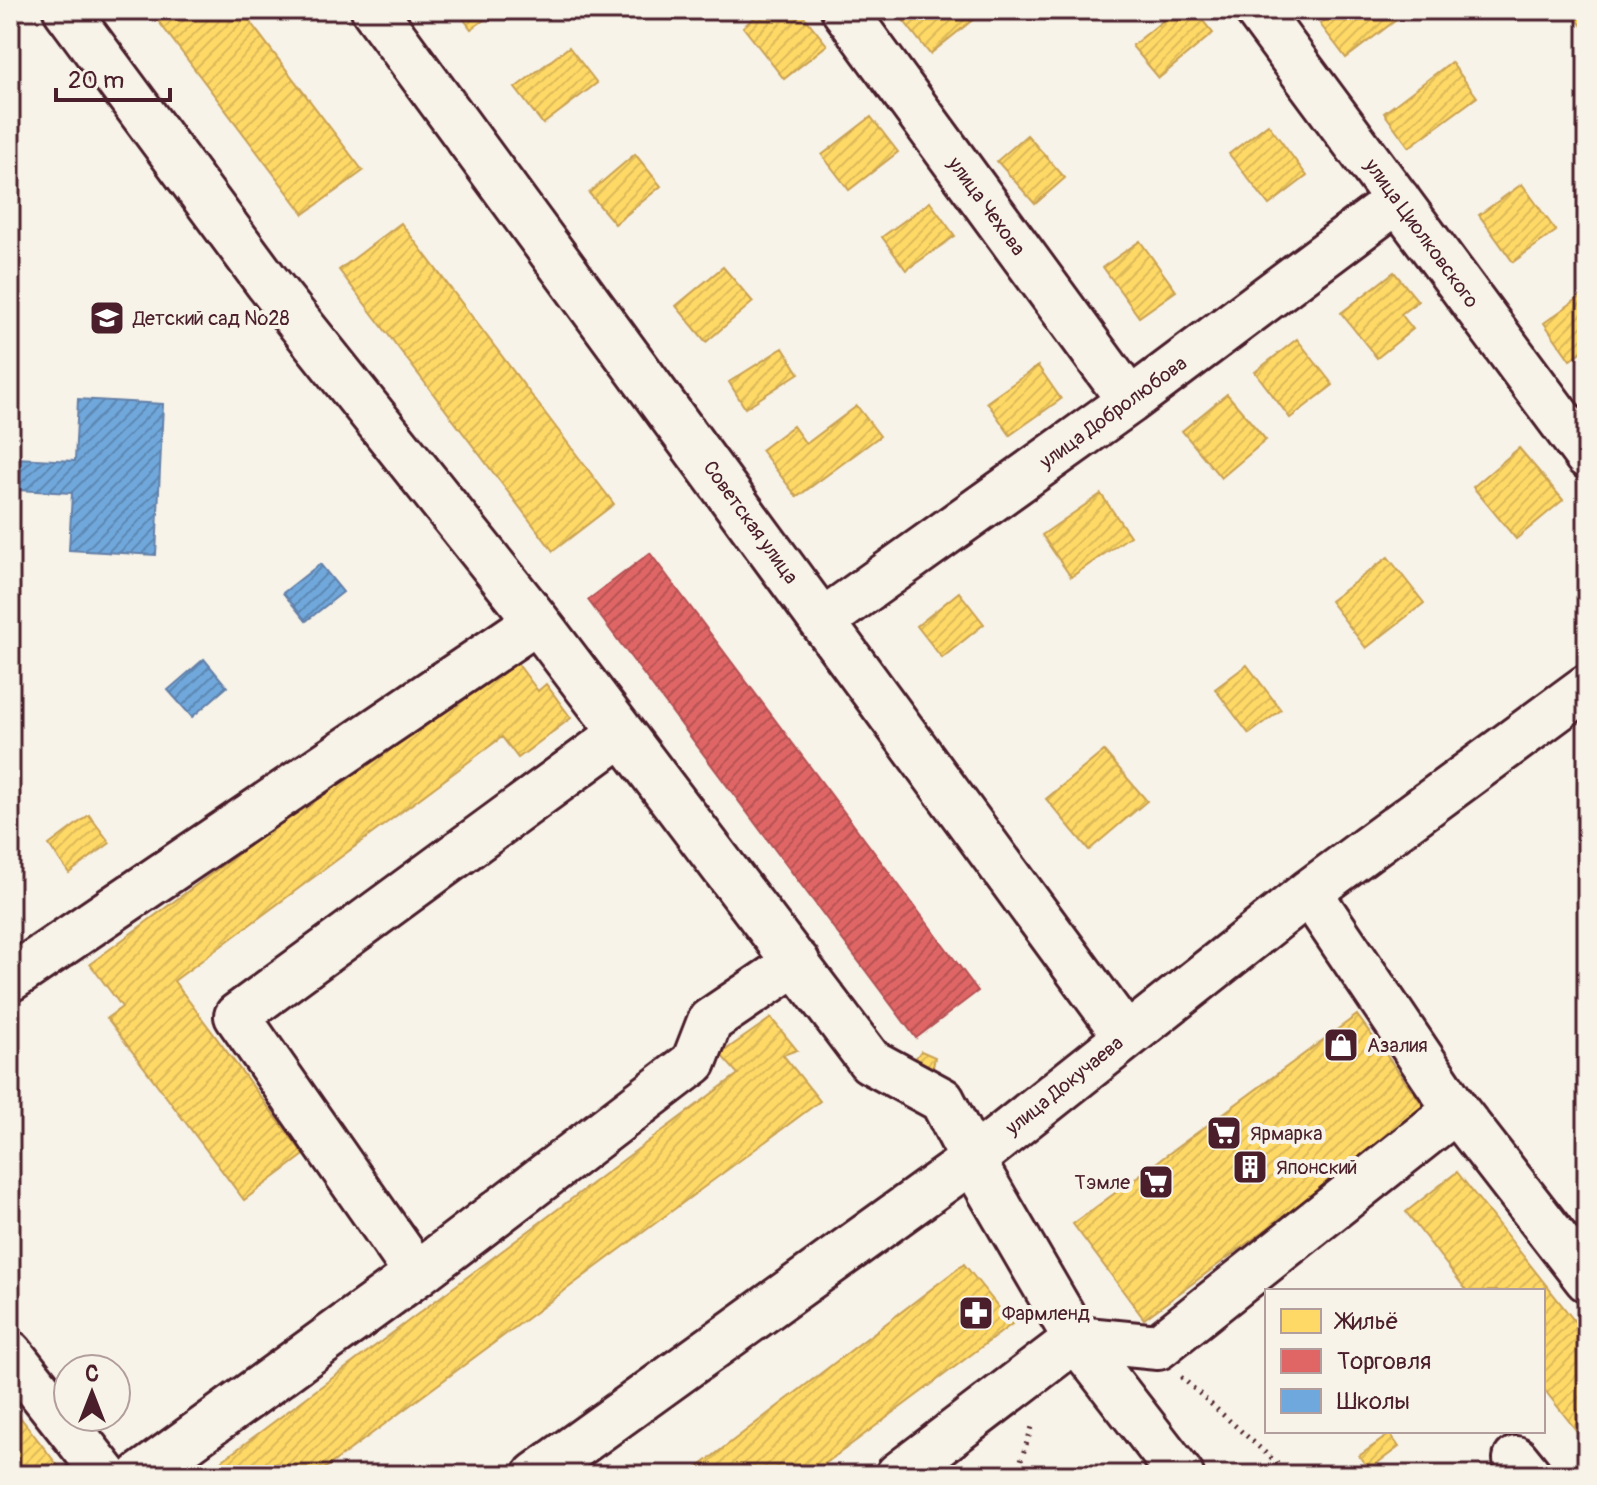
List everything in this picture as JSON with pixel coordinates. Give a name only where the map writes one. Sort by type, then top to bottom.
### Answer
[{"type":"street","points":[[66,10],[267,282],[537,621],[870,1061],[942,1100],[972,1159],[1076,1339],[1181,1475]]},
{"type":"street","name":"Советская улица","points":[[374,10],[1126,1036]]},
{"type":"street","name":"улица Чехова","points":[[844,10],[1130,401]]},
{"type":"street","name":"улица Циолковского","points":[[1257,10],[1587,456]]},
{"type":"street","name":"улица Добролюбова","points":[[824,620],[1130,401],[1398,200]]},
{"type":"street","points":[[10,979],[537,621]]},
{"type":"street","name":"улица Докучаева","points":[[536,1475],[972,1159],[1309,892],[1587,687]]},
{"type":"street","points":[[417,1274],[237,1016],[621,734]]},
{"type":"street","points":[[1309,892],[1456,1110],[1587,1279]]},
{"type":"street","points":[[141,1475],[417,1274],[694,1062],[710,1021],[797,962]]},
{"type":"street","points":[[898,1475],[1076,1339],[1158,1347],[1456,1110]]},
{"type":"street","points":[[10,1353],[106,1475]]},
{"type":"path","points":[[1158,1347],[1188,1386],[1290,1475]]},
{"type":"building: Жильё","points":[[150,10],[241,10],[363,171],[304,214]]},
{"type":"building: Жильё","points":[[457,10],[498,10],[471,29]]},
{"type":"building: Жильё","points":[[764,10],[799,10],[827,45],[784,79],[743,27]]},
{"type":"building: Жильё","points":[[915,10],[985,10],[930,54],[903,20]]},
{"type":"building: Жильё","points":[[1176,10],[1194,10],[1213,33],[1159,78],[1132,46]]},
{"type":"building: Жильё","points":[[1338,10],[1388,10],[1396,20],[1346,58],[1320,24]]},
{"type":"building: Жильё","points":[[1570,10],[1587,10],[1587,29],[1585,30]]},
{"type":"building: Жильё","points":[[569,47],[597,83],[543,124],[515,88]]},
{"type":"building: Жильё","points":[[1451,62],[1477,97],[1409,147],[1384,113]]},
{"type":"building: Жильё","points":[[871,117],[898,152],[849,190],[822,155]]},
{"type":"building: Жильё","points":[[1268,124],[1307,176],[1269,205],[1229,154]]},
{"type":"building: Жильё","points":[[1027,135],[1065,178],[1035,204],[997,161]]},
{"type":"building: Жильё","points":[[635,154],[661,186],[615,224],[589,193]]},
{"type":"building: Жильё","points":[[1522,184],[1556,231],[1513,262],[1479,215]]},
{"type":"building: Жильё","points":[[930,202],[955,236],[906,270],[882,237]]},
{"type":"building: Жильё","points":[[401,223],[614,504],[553,551],[339,270]]},
{"type":"building: Жильё","points":[[1140,241],[1176,291],[1139,317],[1103,267]]},
{"type":"building: Жильё","points":[[723,267],[753,302],[706,342],[676,306]]},
{"type":"building: Жильё","points":[[1394,272],[1418,301],[1401,314],[1413,329],[1377,358],[1341,313]]},
{"type":"building: Жильё","points":[[1587,292],[1587,348],[1570,360],[1544,323]]},
{"type":"building: Жильё","points":[[1297,339],[1333,385],[1290,418],[1255,372]]},
{"type":"building: Жильё","points":[[783,348],[799,373],[745,408],[729,382]]},
{"type":"building: Жильё","points":[[1038,366],[1061,399],[1010,435],[987,402]]},
{"type":"building: Жильё","points":[[1227,394],[1266,440],[1221,478],[1182,431]]},
{"type":"building: Жильё","points":[[857,406],[880,436],[797,497],[761,450],[793,426],[806,444]]},
{"type":"building: Жильё","points":[[1519,448],[1563,500],[1516,539],[1473,487]]},
{"type":"building: Жильё","points":[[1101,494],[1130,536],[1071,577],[1042,535]]},
{"type":"building: Жильё","points":[[1388,557],[1424,603],[1366,648],[1330,601]]},
{"type":"building: Жильё","points":[[959,592],[984,624],[942,658],[917,626]]},
{"type":"building: Жильё","points":[[509,652],[538,691],[546,684],[571,718],[518,758],[502,737],[174,981],[304,1155],[244,1200],[107,1018],[122,1007],[90,964]]},
{"type":"building: Жильё","points":[[1247,665],[1281,710],[1249,734],[1215,689]]},
{"type":"building: Жильё","points":[[1104,751],[1147,801],[1089,850],[1046,799]]},
{"type":"building: Жильё","points":[[89,815],[110,843],[69,873],[49,845]]},
{"type":"building: Жильё","name":"Японский","points":[[1357,1015],[1427,1111],[1144,1319],[1073,1224]]},
{"type":"building: Жильё","points":[[771,1018],[797,1050],[783,1055],[820,1101],[316,1475],[203,1475],[738,1074],[720,1054]]},
{"type":"building: Жильё","points":[[921,1051],[935,1057],[932,1072],[912,1063]]},
{"type":"building: Жильё","points":[[1457,1172],[1587,1337],[1587,1444],[1545,1391],[1545,1289],[1465,1289],[1406,1212]]},
{"type":"building: Жильё","points":[[964,1264],[1012,1324],[810,1475],[688,1475]]},
{"type":"building: Жильё","points":[[10,1404],[65,1475],[10,1475]]},
{"type":"building: Жильё","points":[[1390,1434],[1399,1447],[1369,1469],[1359,1456]]},
{"type":"building: Торговля","points":[[650,553],[978,991],[916,1038],[588,600]]},
{"type":"building: Школы","points":[[10,384],[18,384],[15,458],[75,461],[78,399],[163,404],[156,555],[69,550],[72,493],[17,490],[15,543],[10,543]]},
{"type":"building: Школы","points":[[320,564],[343,592],[306,621],[283,593]]},
{"type":"building: Школы","points":[[204,659],[227,687],[192,717],[168,690]]},
{"type":"place","name":"Детский сад №28","points":[[107,318]]},
{"type":"place","name":"Азалия","points":[[1341,1045]]},
{"type":"place","name":"Ярмарка","points":[[1224,1133]]},
{"type":"place","name":"Японский","points":[[1250,1167]]},
{"type":"place","name":"Тэмле","points":[[1156,1182]]},
{"type":"place","name":"Фармленд","points":[[976,1313]]}]
